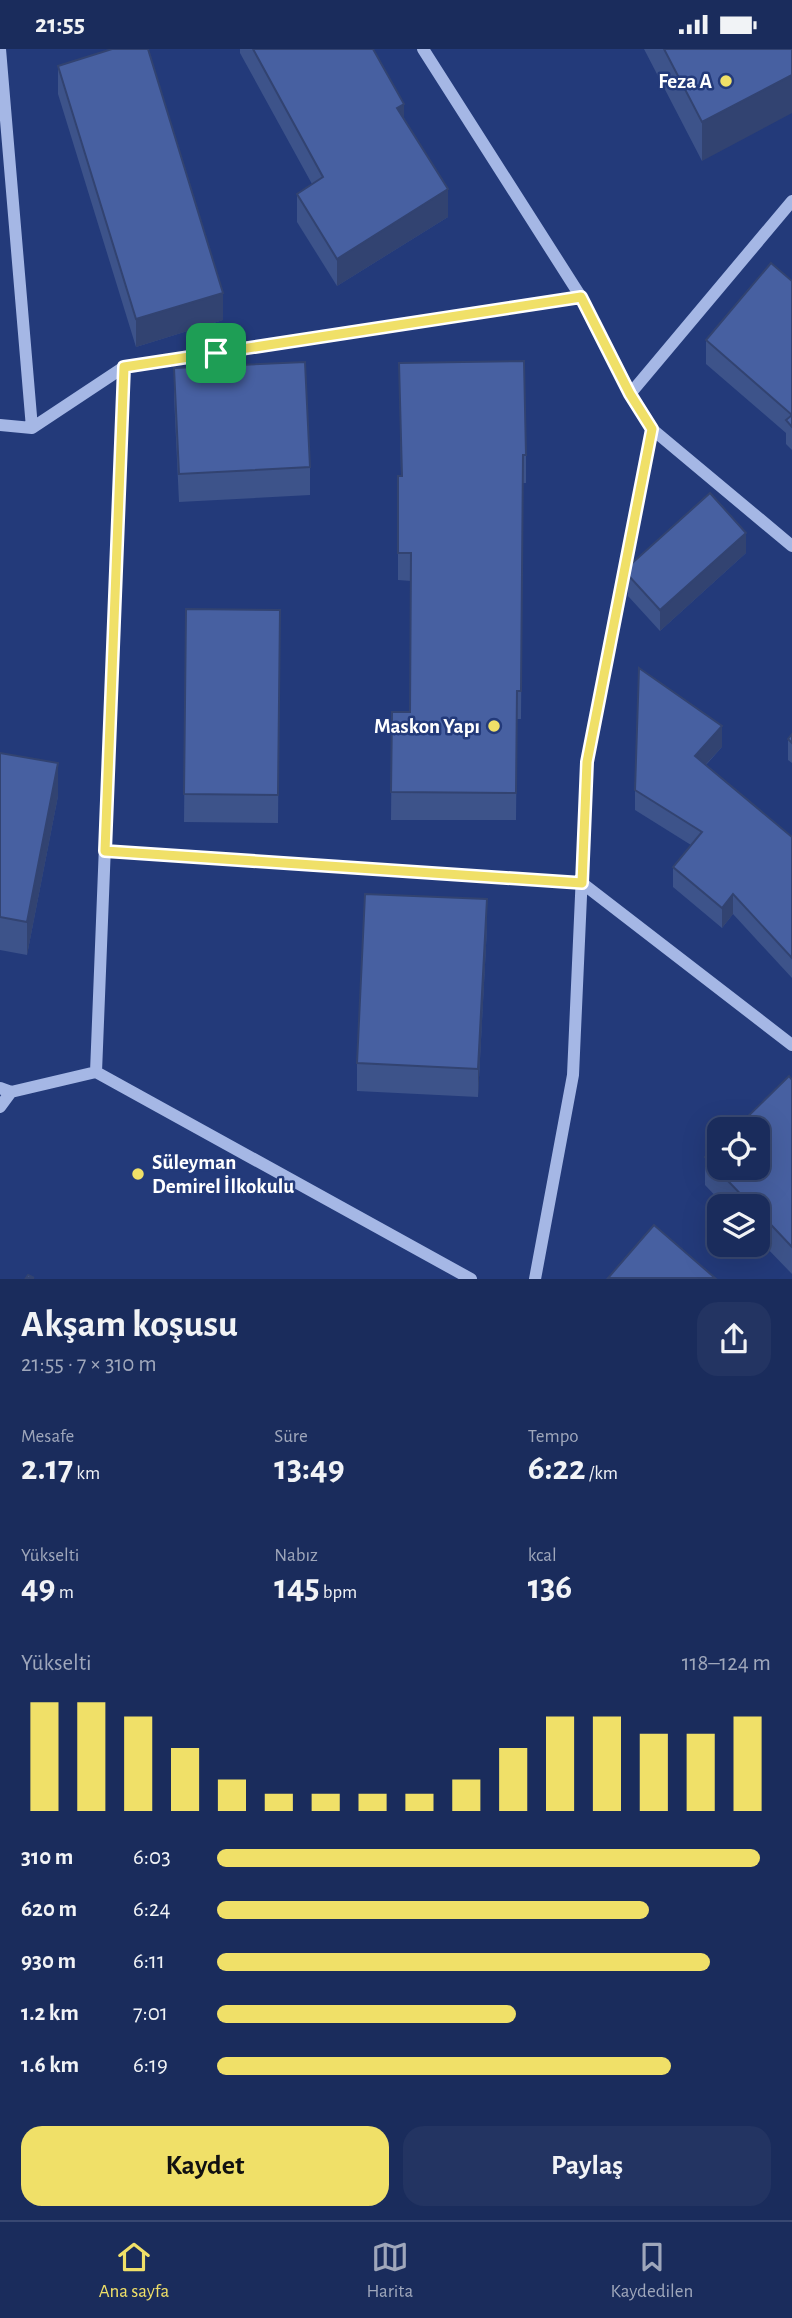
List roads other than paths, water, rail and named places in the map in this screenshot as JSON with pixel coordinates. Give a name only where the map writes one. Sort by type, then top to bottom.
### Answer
[{"type":"street","points":[[1,49],[32,428]]},
{"type":"street","points":[[423,49],[581,297],[630,394],[652,429],[792,546]]},
{"type":"street","points":[[630,394],[792,201]]},
{"type":"street","points":[[0,425],[32,428],[124,367],[581,297]]},
{"type":"street","points":[[96,1072],[124,367]]},
{"type":"street","points":[[535,1279],[573,1075],[587,762],[652,429]]},
{"type":"street","points":[[105,851],[582,883],[792,1045]]},
{"type":"street","points":[[0,1107],[6,1090],[96,1072],[471,1279]]},
{"type":"place","name":"Feza A","points":[[726,81]]},
{"type":"place","name":"Maskon Yapı","points":[[494,726]]},
{"type":"place","name":"Süleyman Demirel İlkokulu","points":[[138,1174]]}]
